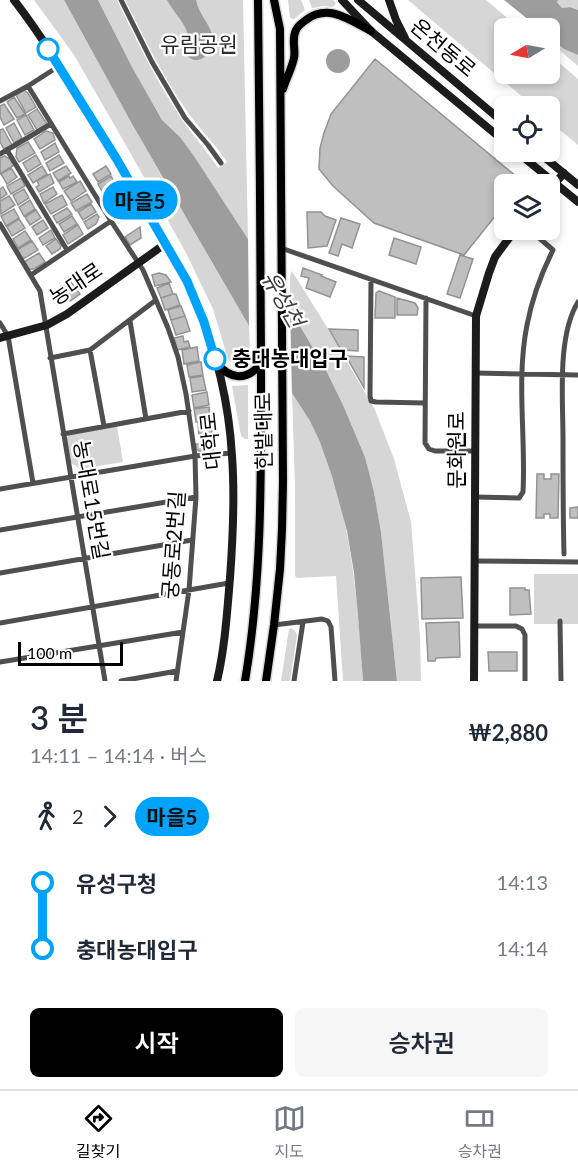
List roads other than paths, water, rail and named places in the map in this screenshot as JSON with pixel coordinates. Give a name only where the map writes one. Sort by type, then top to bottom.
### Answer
[{"type":"main road","name":"대학로","points":[[14,0],[59,66],[116,158],[194,296],[204,322],[225,402],[232,453],[233,538],[223,655],[217,681]]},
{"type":"main road","name":"한밭대로","points":[[245,681],[258,565],[260,518],[261,228],[258,0]]},
{"type":"main road","name":"한밭대로","points":[[266,681],[280,569],[283,482],[280,29],[274,0]]},
{"type":"main road","name":"온천동로","points":[[342,0],[371,31],[494,133]]},
{"type":"main road","name":"온천동로","points":[[358,0],[494,115]]},
{"type":"main road","points":[[389,0],[396,20],[408,42]]},
{"type":"main road","points":[[280,95],[295,56],[293,43],[297,29],[304,21],[320,12],[330,12],[343,16],[371,31]]},
{"type":"main road","points":[[529,162],[544,174]]},
{"type":"main road","points":[[550,162],[578,185]]},
{"type":"main road","points":[[560,177],[564,173]]},
{"type":"main road","points":[[560,187],[578,202]]},
{"type":"main road","name":"문화원로","points":[[474,681],[476,316],[495,257],[508,240]]},
{"type":"main road","name":"농대로","points":[[4,337],[46,325],[76,308],[165,244]]},
{"type":"main road","points":[[216,363],[228,373],[237,376],[248,375],[260,368]]},
{"type":"street","points":[[121,0],[152,62],[185,118],[221,163]]},
{"type":"street","points":[[0,101],[59,66]]},
{"type":"street","name":"궁동로2번길","points":[[28,86],[143,270],[178,357],[195,456],[196,497],[189,590],[176,681]]},
{"type":"street","points":[[0,154],[51,124]]},
{"type":"street","points":[[7,150],[68,250]]},
{"type":"street","points":[[31,275],[111,221]]},
{"type":"street","name":"농대로15번길","points":[[0,224],[40,291],[105,681]]},
{"type":"street","points":[[475,497],[519,498],[524,492],[522,374],[527,325],[542,271],[553,250],[542,240]]},
{"type":"street","points":[[280,248],[476,316]]},
{"type":"street","points":[[371,280],[371,401],[424,403]]},
{"type":"street","points":[[426,298],[424,443],[429,449],[435,451],[475,451]]},
{"type":"street","points":[[50,358],[90,350],[156,300]]},
{"type":"street","points":[[564,554],[562,375],[566,333],[578,302]]},
{"type":"street","points":[[130,321],[146,419]]},
{"type":"street","points":[[0,323],[33,483]]},
{"type":"street","points":[[90,350],[104,426]]},
{"type":"street","points":[[475,373],[578,375]]},
{"type":"street","points":[[63,434],[189,411]]},
{"type":"street","points":[[0,489],[195,456],[232,453]]},
{"type":"street","points":[[0,531],[196,497]]},
{"type":"street","points":[[0,573],[192,540]]},
{"type":"street","points":[[475,561],[578,562]]},
{"type":"street","points":[[0,623],[230,583]]},
{"type":"street","points":[[274,625],[328,621],[331,627],[335,681]]},
{"type":"street","points":[[560,621],[561,681]]},
{"type":"street","points":[[294,681],[303,622]]},
{"type":"street","points":[[474,626],[516,626],[522,629],[525,634],[525,681]]},
{"type":"street","points":[[0,662],[183,632]]},
{"type":"street","points":[[121,681],[177,671]]},
{"type":"water","name":"유성천","points":[[64,0],[98,0],[162,120],[180,137],[194,156],[248,239],[325,368],[365,457],[374,492],[381,532],[397,681],[363,681],[354,573],[347,531],[332,476],[310,421],[249,326],[132,124]]},
{"type":"water","points":[[167,0],[196,0],[213,38],[210,51],[203,58],[195,60],[188,55],[187,32]]},
{"type":"water","points":[[504,0],[558,0],[562,8],[570,7],[578,10],[578,55],[560,46],[560,18],[526,18]]},
{"type":"water","points":[[338,49],[347,52],[350,61],[347,70],[338,73],[329,70],[326,61],[329,52]]},
{"type":"place","name":"충대농대입구","points":[[215,359]]},
{"type":"park label","name":"유림공원","points":[[199,45]]}]
